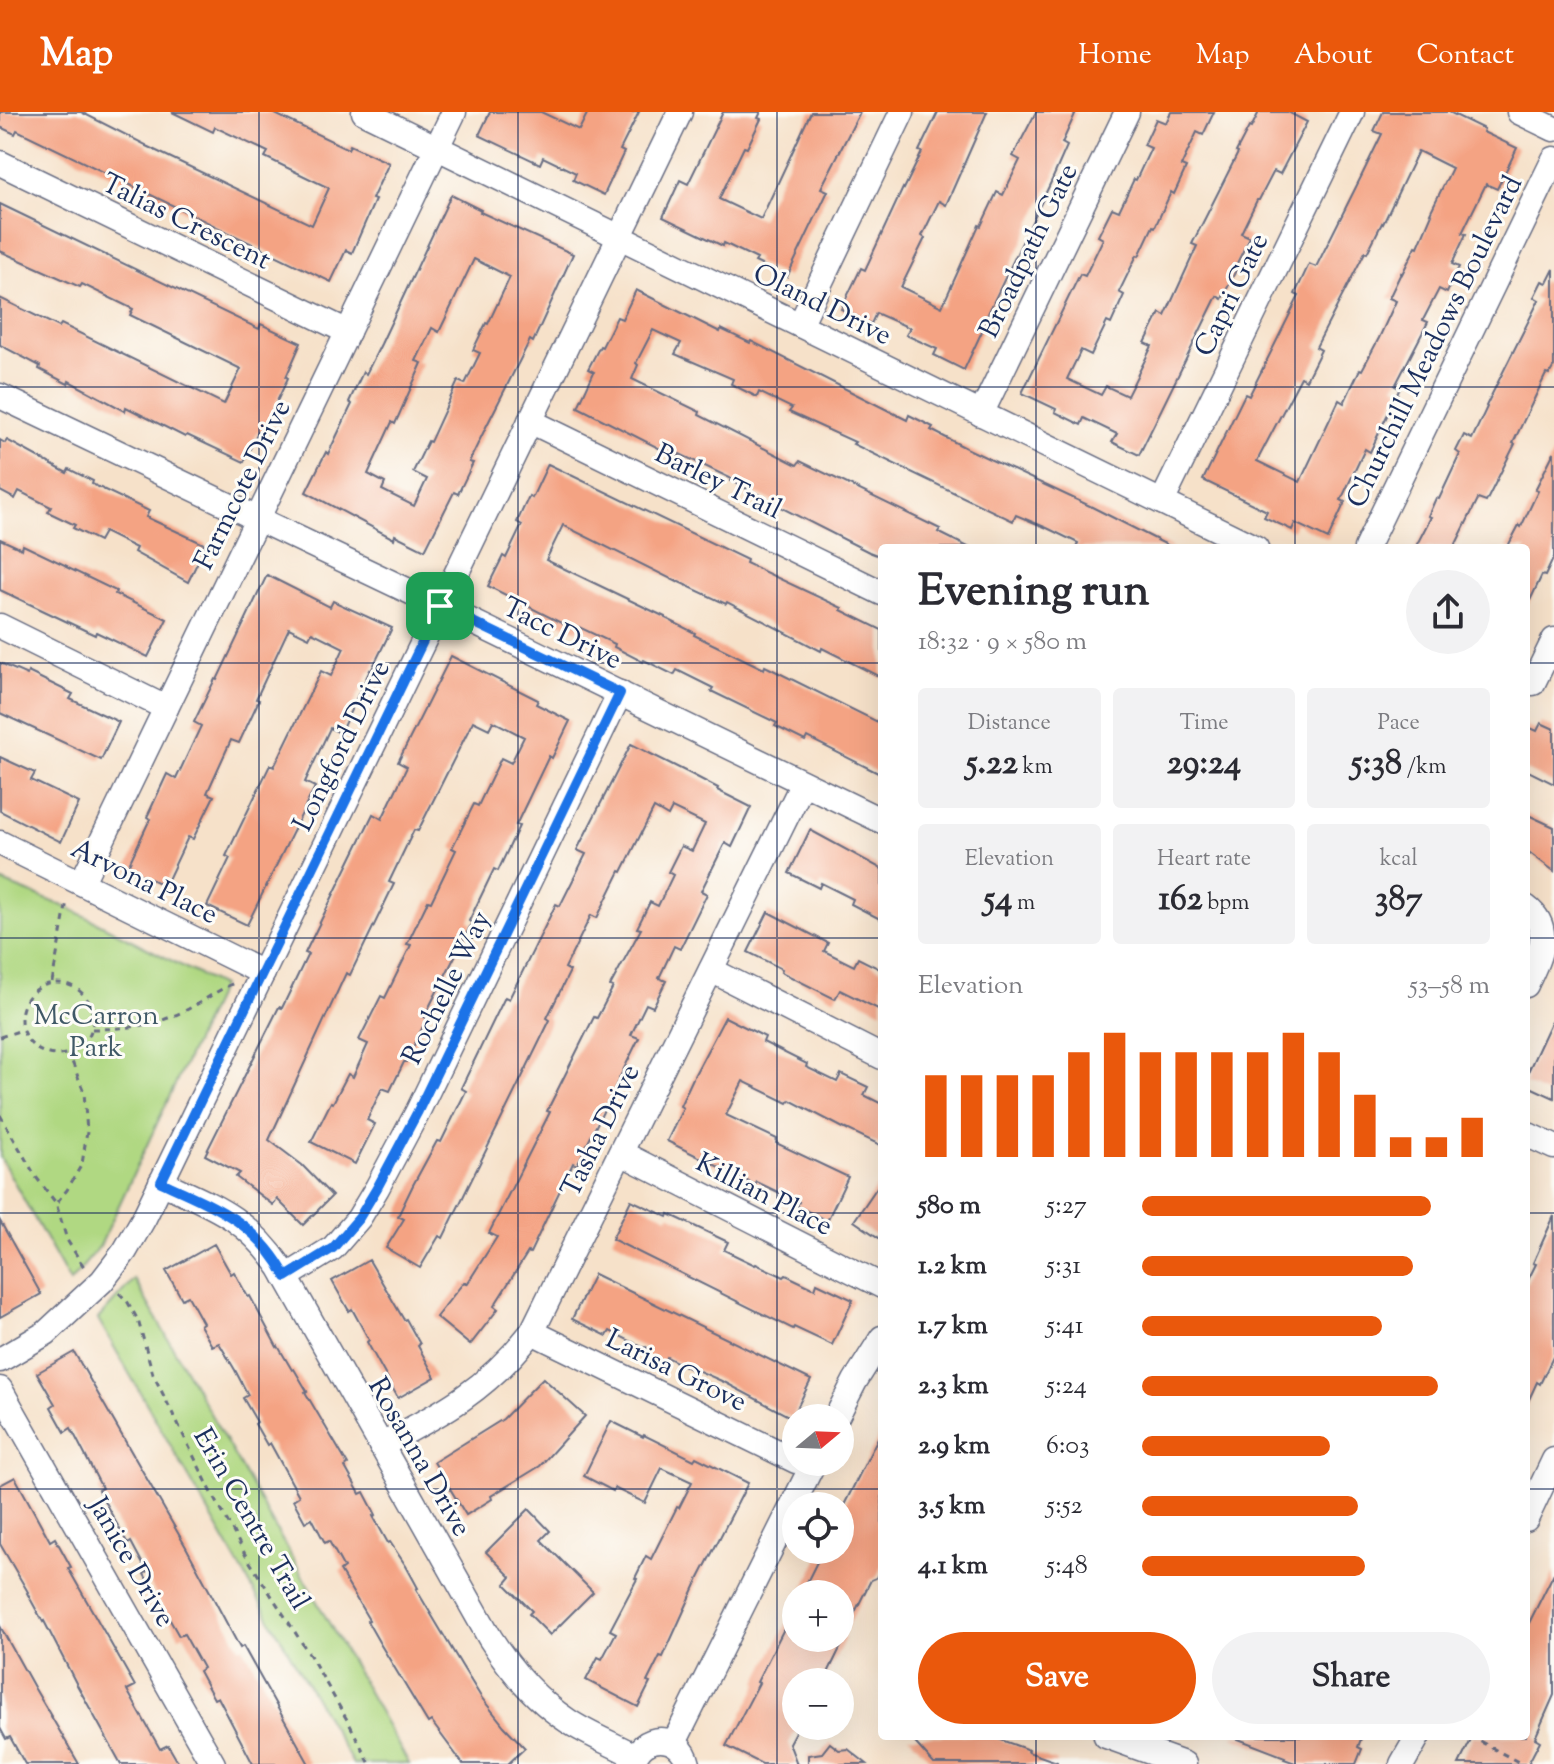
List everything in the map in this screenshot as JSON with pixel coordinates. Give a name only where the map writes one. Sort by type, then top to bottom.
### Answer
[{"type":"street","name":"Oland Drive","points":[[364,112],[1248,544]]},
{"type":"street","name":"Farmcote Drive","points":[[75,892],[454,112]]},
{"type":"street","name":"Longford Drive","points":[[0,1360],[46,1333],[102,1281],[125,1251],[680,112]]},
{"type":"street","points":[[800,325],[902,112]]},
{"type":"street","name":"Broadpath Gate","points":[[981,414],[1127,112]]},
{"type":"street","name":"Capri Gate","points":[[1162,502],[1352,112]]},
{"type":"street","points":[[1519,112],[1554,129]]},
{"type":"street","name":"Churchill Meadows Boulevard","points":[[1368,544],[1554,159]]},
{"type":"street","name":"Talias Crescent","points":[[0,163],[348,332]]},
{"type":"street","name":"Tacc Drive","points":[[0,396],[878,819]]},
{"type":"street","name":"Barley Trail","points":[[530,421],[878,591]]},
{"type":"street","points":[[0,626],[166,708]]},
{"type":"street","points":[[1538,686],[1554,640]]},
{"type":"street","name":"Rochelle Way","points":[[286,1277],[333,1248],[359,1218],[377,1188],[417,1113],[620,693]]},
{"type":"street","name":"Tasha Drive","points":[[381,1446],[464,1397],[493,1373],[532,1332],[803,783]]},
{"type":"street","name":"Arvona Place","points":[[0,843],[75,892],[263,973]]},
{"type":"street","points":[[1530,909],[1544,921],[1547,930],[1547,940],[1530,976]]},
{"type":"street","points":[[711,970],[878,1055]]},
{"type":"street","points":[[1530,1136],[1554,1147]]},
{"type":"street","name":"Killian Place","points":[[621,1153],[878,1284]]},
{"type":"street","name":"Rosanna Drive","points":[[161,1182],[218,1208],[242,1223],[270,1251],[490,1638],[536,1696],[569,1721],[634,1760]]},
{"type":"street","name":"Larisa Grove","points":[[532,1332],[782,1452]]},
{"type":"street","points":[[843,1404],[878,1344]]},
{"type":"street","name":"Janice Drive","points":[[0,1389],[213,1764]]},
{"type":"street","points":[[1530,1511],[1554,1460]]},
{"type":"street","points":[[674,1743],[799,1476]]},
{"type":"street","points":[[634,1760],[645,1745],[659,1740],[674,1743],[682,1749],[688,1764]]},
{"type":"street","points":[[1117,1740],[1184,1764]]},
{"type":"street","points":[[1402,1764],[1416,1740]]},
{"type":"path","points":[[52,982],[75,892]]},
{"type":"path","points":[[52,982],[75,986],[91,1006],[94,1018],[92,1029],[80,1048],[69,1054],[44,1053],[33,1046],[22,1030],[20,1017],[23,1004],[40,986],[52,982]]},
{"type":"path","points":[[92,1029],[135,1027],[173,1016],[234,983]]},
{"type":"path","points":[[0,1037],[22,1030]]},
{"type":"path","points":[[56,1203],[82,1164],[87,1132],[84,1092],[69,1054]]},
{"type":"path","points":[[0,1115],[28,1164],[56,1203],[67,1240],[85,1268]]},
{"type":"path","name":"Erin Centre Trail","points":[[112,1288],[127,1301],[138,1320],[147,1359],[159,1388],[246,1556],[311,1657],[370,1764]]},
{"type":"path","points":[[1477,1740],[1522,1764]]},
{"type":"green space","name":"McCarron Park","points":[[0,881],[71,909],[221,986],[100,1246],[70,1282],[0,1157]]},
{"type":"green space","points":[[134,1279],[409,1764],[353,1764],[98,1319]]},
{"type":"building","points":[[0,112],[81,112],[312,225],[329,188],[265,157],[268,152],[215,127],[213,132],[172,112],[271,112],[348,149],[350,145],[389,163],[352,253],[346,250],[331,282],[17,130],[15,134],[0,127]]},
{"type":"building","points":[[490,112],[541,112],[579,130],[588,112],[639,112],[620,150],[624,152],[604,195],[573,180],[576,173],[543,157],[540,164],[479,135]]},
{"type":"building","points":[[723,112],[761,112],[758,118],[761,119],[747,148],[744,147],[719,199],[761,219],[811,112],[860,112],[821,188],[828,191],[787,277],[724,243],[723,246],[663,217],[680,180],[688,184]]},
{"type":"building","points":[[938,112],[987,112],[946,205],[939,201],[901,287],[942,307],[979,225],[997,192],[1003,195],[1020,160],[1013,156],[1036,112],[1076,112],[1062,143],[1067,146],[964,370],[934,355],[937,349],[906,335],[910,328],[876,313],[871,324],[841,309],[861,268],[865,270]]},
{"type":"building","points":[[1171,112],[1214,112],[1203,135],[1197,132],[1181,166],[1186,168],[1174,194],[1171,192],[1119,292],[1124,295],[1111,324],[1107,322],[1091,355],[1081,350],[1067,379],[1101,395],[1106,386],[1127,396],[1152,346],[1145,343],[1160,313],[1165,316],[1197,246],[1192,244],[1236,152],[1259,112],[1288,112],[1307,122],[1280,174],[1274,171],[1257,200],[1241,233],[1250,237],[1237,268],[1222,299],[1217,296],[1139,455],[1112,442],[1117,434],[1084,418],[1081,425],[1022,393],[1080,274],[1085,276],[1103,239],[1098,236],[1112,208],[1119,211],[1136,180],[1151,148],[1144,145],[1156,119],[1166,123]]},
{"type":"building","points":[[1383,112],[1449,112],[1517,148],[1497,189],[1486,184],[1462,233],[1466,234],[1452,264],[1459,267],[1447,293],[1439,289],[1423,320],[1428,322],[1395,386],[1400,388],[1370,452],[1365,449],[1341,500],[1345,502],[1328,539],[1295,523],[1292,530],[1264,517],[1267,511],[1203,480],[1245,394],[1249,396],[1299,296],[1295,294],[1309,264],[1316,267],[1361,177],[1382,134],[1374,131]],"holes":[[[1418,151],[1452,168],[1430,213],[1418,247],[1389,298],[1396,301],[1379,338],[1344,403],[1339,400],[1300,482],[1257,461],[1301,377],[1306,380],[1321,350],[1316,347],[1365,252],[1383,224]]]},
{"type":"building","points":[[451,195],[480,212],[573,254],[533,342],[530,340],[469,462],[473,463],[458,494],[454,492],[425,550],[395,535],[394,539],[306,492],[352,404],[349,402],[363,372],[366,374]],"holes":[[[474,259],[510,277],[473,350],[480,353],[465,384],[458,381],[413,472],[427,479],[414,506],[382,490],[385,483],[368,474],[392,422],[395,424],[422,363],[416,361],[432,328],[439,332]]]},
{"type":"building","points":[[0,204],[259,329],[261,324],[301,343],[262,433],[258,431],[244,462],[126,407],[125,411],[69,381],[68,384],[0,345],[0,298],[59,327],[61,324],[224,404],[241,369],[130,315],[133,309],[82,284],[80,287],[0,251]]},
{"type":"building","points":[[1554,269],[1554,366],[1549,375],[1546,374],[1486,502],[1478,499],[1456,544],[1417,544],[1431,517],[1428,516],[1436,498],[1439,499],[1460,454],[1456,451],[1464,435],[1472,439],[1539,300],[1534,297],[1542,281],[1547,283]]},
{"type":"building","points":[[636,290],[720,332],[721,329],[751,341],[907,420],[909,415],[966,448],[1165,544],[1078,544],[1016,515],[1013,521],[789,412],[792,408],[759,392],[757,397],[731,384],[733,379],[675,354],[681,343],[653,330],[636,363],[638,365],[632,379],[797,465],[800,461],[940,529],[938,532],[962,544],[878,544],[878,555],[869,552],[732,479],[680,454],[678,458],[578,407],[594,372],[588,369],[617,317],[622,319]]},
{"type":"building","points":[[0,440],[5,443],[7,440],[67,473],[69,469],[93,481],[92,484],[149,511],[146,517],[206,545],[188,582],[134,552],[136,548],[104,532],[99,541],[48,512],[51,507],[19,491],[15,499],[0,491]]},
{"type":"building","points":[[1554,452],[1554,557],[1530,600],[1530,544],[1509,544],[1519,525],[1521,527],[1538,491],[1535,490]]},
{"type":"building","points":[[548,464],[747,560],[746,563],[878,628],[878,676],[563,525],[546,560],[665,617],[694,635],[878,722],[878,773],[807,737],[805,741],[775,726],[777,723],[711,691],[713,688],[677,670],[674,675],[643,662],[614,647],[615,644],[579,627],[577,631],[488,586],[522,525],[517,522],[529,496],[532,498]]},
{"type":"building","points":[[0,539],[22,549],[23,545],[67,566],[167,619],[148,657],[0,590]]},
{"type":"building","points":[[267,575],[330,607],[333,601],[392,628],[340,733],[330,728],[305,782],[315,787],[247,925],[207,906],[230,858],[226,856],[270,765],[274,767],[321,671],[331,676],[344,648],[312,632],[309,638],[289,628],[239,743],[231,740],[207,793],[214,796],[193,839],[188,837],[165,886],[127,868],[167,774],[176,779],[201,726],[194,722]]},
{"type":"building","points":[[451,656],[538,700],[536,704],[570,721],[552,758],[549,756],[498,871],[494,869],[406,1062],[390,1091],[382,1088],[367,1120],[375,1124],[355,1164],[311,1142],[348,1074],[353,1077],[368,1044],[359,1040],[381,996],[385,998],[411,945],[407,944],[456,850],[452,848],[474,804],[478,806],[501,758],[511,763],[524,737],[493,721],[489,729],[473,721],[418,831],[414,830],[389,882],[394,884],[350,975],[346,973],[269,1140],[302,1165],[332,1196],[303,1225],[277,1199],[273,1205],[236,1177],[240,1173],[205,1155],[279,1007],[282,1008],[308,954],[305,953],[373,814],[382,819],[407,767],[398,762]]},
{"type":"building","points":[[0,663],[27,675],[28,672],[73,694],[70,699],[119,722],[101,760],[0,713]]},
{"type":"building","points":[[1541,723],[1554,729],[1554,784],[1530,772],[1530,728],[1537,731]]},
{"type":"building","points":[[631,744],[751,807],[732,847],[725,843],[701,891],[707,894],[680,949],[674,946],[659,978],[666,981],[653,1007],[646,1004],[631,1035],[639,1038],[577,1165],[573,1163],[530,1253],[494,1306],[498,1309],[470,1345],[436,1317],[464,1282],[467,1284],[497,1237],[489,1233],[594,1017],[597,1018],[613,987],[610,986],[641,929],[637,928],[650,902],[658,906],[673,875],[668,872],[681,846],[692,851],[705,824],[672,808],[668,816],[654,808],[597,918],[591,915],[565,968],[570,971],[547,1018],[550,1020],[443,1238],[439,1236],[420,1268],[386,1248],[404,1219],[398,1216],[413,1185],[437,1141],[441,1142],[466,1091],[461,1088],[505,997],[509,999],[556,904],[560,906],[586,854],[577,850]]},
{"type":"building","points":[[0,757],[35,773],[31,780],[79,803],[61,842],[0,811]]},
{"type":"building","points":[[1530,816],[1554,827],[1554,871],[1530,853]]},
{"type":"building","points":[[810,830],[878,867],[878,918],[851,904],[853,899],[821,883],[819,888],[789,873]]},
{"type":"building","points":[[768,912],[828,943],[824,951],[854,966],[858,958],[878,968],[878,1009],[840,990],[835,999],[748,952]]},
{"type":"building","points":[[1554,1016],[1554,1098],[1530,1087],[1530,1067]]},
{"type":"building","points":[[725,1017],[765,1037],[763,1042],[807,1064],[806,1067],[837,1082],[841,1074],[868,1087],[864,1095],[878,1102],[878,1144],[790,1100],[788,1103],[743,1081],[726,1115],[848,1177],[827,1221],[797,1206],[799,1202],[757,1182],[755,1185],[667,1141],[694,1076]]},
{"type":"building","points":[[878,1186],[878,1237],[854,1221]]},
{"type":"building","points":[[631,1200],[728,1242],[724,1250],[755,1265],[815,1289],[817,1283],[853,1300],[832,1345],[793,1329],[612,1239]]},
{"type":"building","points":[[1554,1216],[1554,1355],[1530,1397],[1530,1276],[1536,1264],[1533,1263]]},
{"type":"building","points":[[0,1221],[41,1294],[0,1317]]},
{"type":"building","points":[[214,1244],[231,1274],[234,1272],[250,1296],[277,1347],[307,1391],[348,1465],[345,1467],[360,1494],[364,1492],[388,1543],[406,1566],[416,1589],[481,1697],[525,1748],[508,1764],[463,1764],[431,1721],[428,1723],[367,1621],[340,1571],[344,1568],[329,1541],[325,1543],[312,1518],[305,1522],[293,1500],[299,1496],[270,1443],[267,1445],[255,1424],[257,1422],[243,1398],[248,1395],[235,1370],[219,1343],[212,1346],[188,1296],[182,1299],[166,1271]]},
{"type":"building","points":[[369,1260],[406,1319],[435,1377],[398,1398],[352,1309],[349,1311],[332,1281]]},
{"type":"building","points":[[594,1274],[811,1380],[799,1404],[782,1404],[782,1413],[667,1357],[664,1363],[644,1354],[646,1347],[610,1331],[607,1336],[572,1319]]},
{"type":"building","points":[[74,1352],[240,1648],[243,1646],[309,1764],[253,1764],[218,1697],[214,1699],[199,1671],[203,1668],[184,1634],[179,1636],[144,1574],[147,1572],[131,1542],[128,1544],[98,1490],[102,1488],[71,1428],[65,1432],[51,1407],[55,1404],[37,1373]]},
{"type":"building","points":[[543,1378],[585,1416],[540,1466],[466,1515],[434,1462],[503,1419]]},
{"type":"building","points":[[611,1421],[748,1483],[663,1657],[660,1656],[647,1682],[650,1683],[638,1707],[586,1680],[616,1633],[610,1630],[646,1556],[651,1559],[692,1482],[662,1468],[645,1503],[584,1476]]},
{"type":"building","points":[[878,1438],[878,1574],[871,1580],[854,1614],[854,1580],[808,1580],[816,1564],[854,1564],[854,1492],[851,1492]]},
{"type":"building","points":[[15,1477],[50,1541],[55,1538],[71,1567],[68,1568],[135,1686],[127,1690],[160,1749],[168,1745],[179,1764],[121,1764],[0,1544],[0,1485]]},
{"type":"building","points":[[529,1509],[550,1531],[541,1540],[593,1592],[550,1635],[505,1584],[511,1577],[486,1552]]},
{"type":"building","points":[[1554,1573],[1554,1695],[1535,1738],[1540,1741],[1528,1764],[1459,1764],[1471,1740],[1530,1740],[1530,1621]]},
{"type":"building","points":[[0,1626],[79,1764],[25,1764],[10,1737],[6,1739],[0,1728]]},
{"type":"building","points":[[782,1633],[782,1652],[838,1652],[830,1668],[782,1668],[782,1740],[791,1740],[797,1764],[762,1764],[726,1746]]},
{"type":"building","points":[[913,1740],[1001,1740],[1057,1762],[1057,1764],[934,1764]]},
{"type":"building","points":[[1241,1740],[1361,1740],[1358,1747],[1362,1749],[1356,1764],[1298,1764]]},
{"type":"building","points":[[830,1743],[839,1750],[848,1749],[867,1764],[808,1764],[808,1755],[822,1753]]},
{"type":"route","points":[[440,606],[620,693],[417,1113],[377,1188],[359,1218],[333,1248],[286,1277],[270,1251],[242,1223],[218,1208],[161,1182],[440,606]]}]
